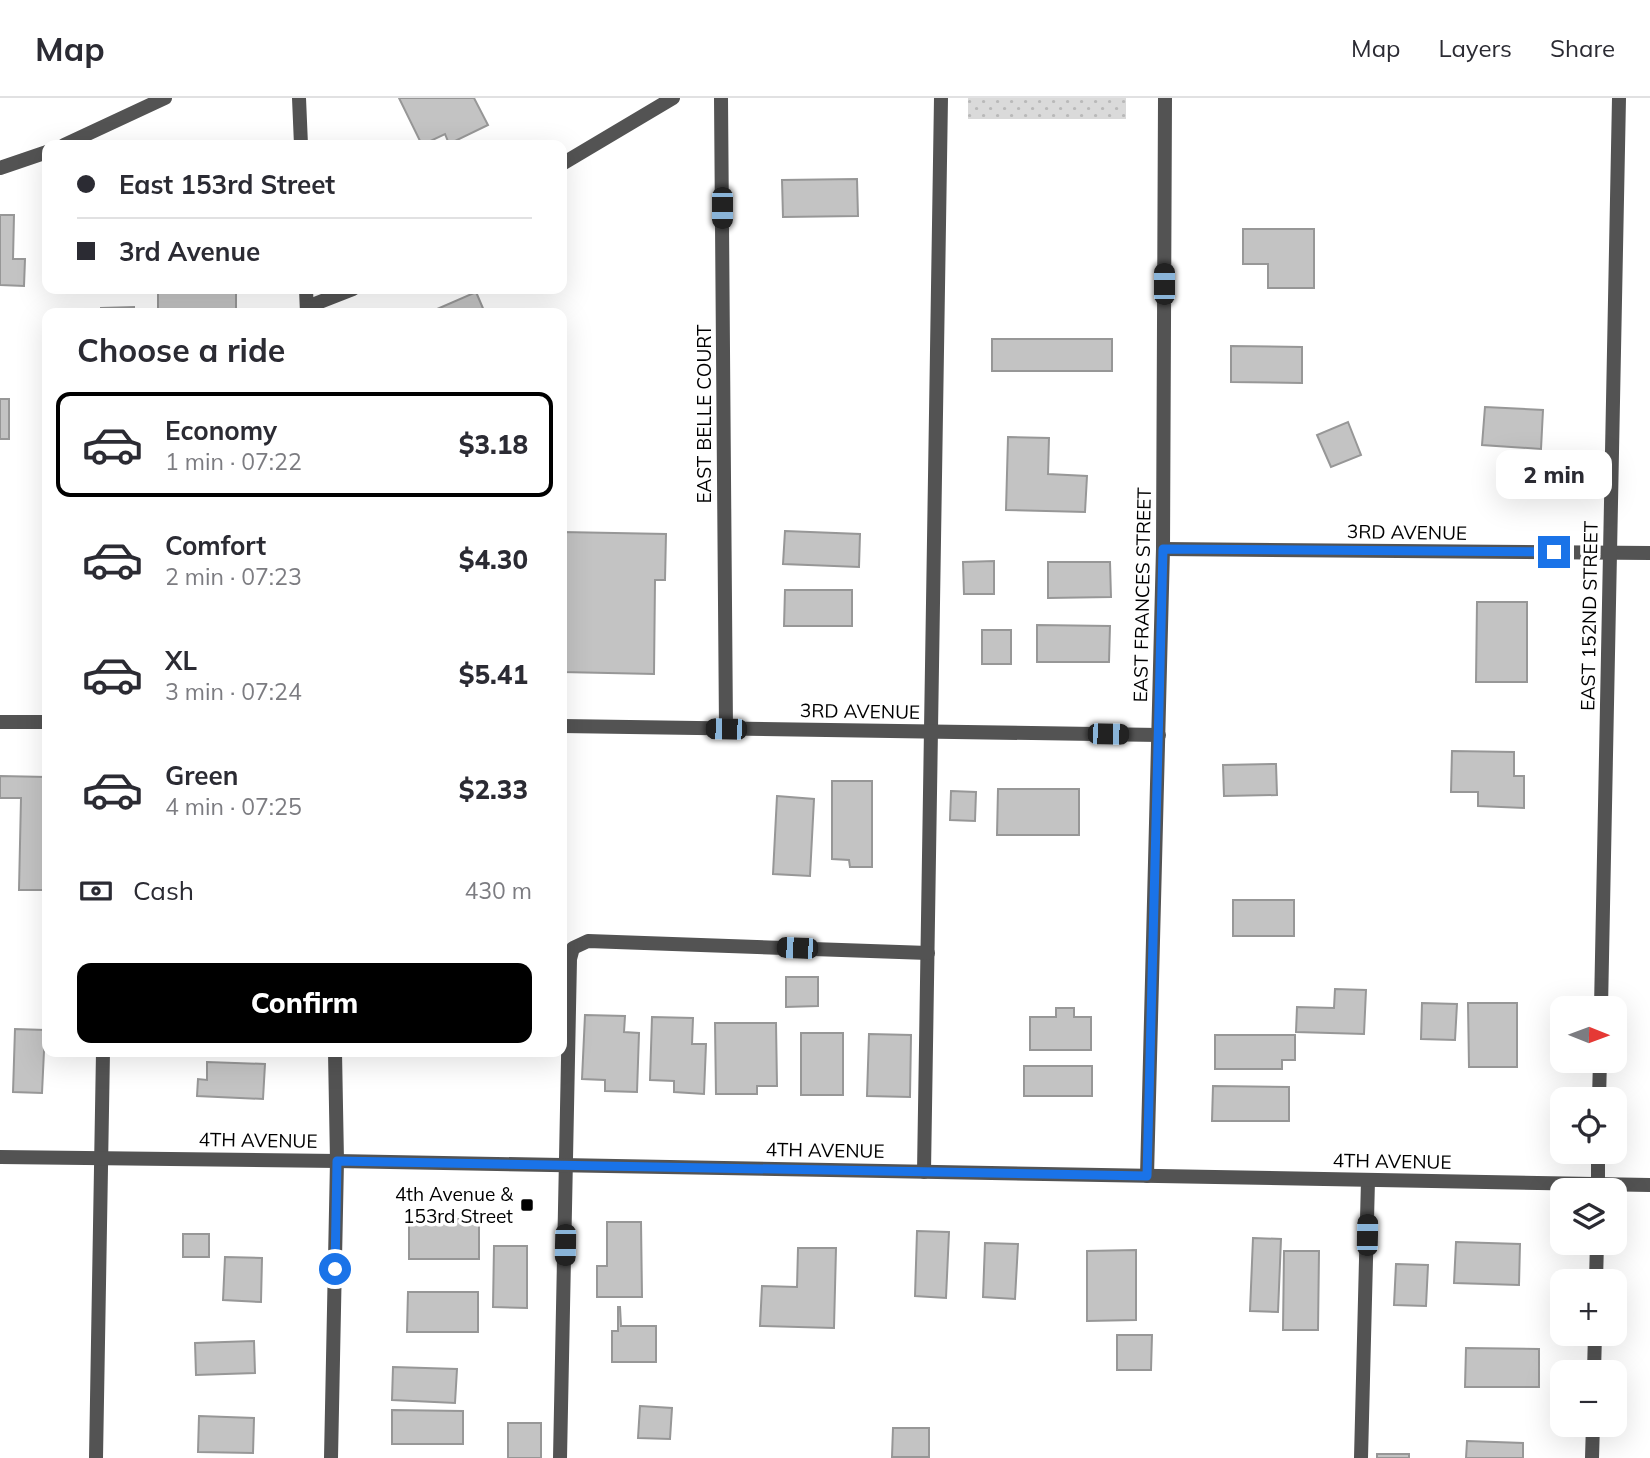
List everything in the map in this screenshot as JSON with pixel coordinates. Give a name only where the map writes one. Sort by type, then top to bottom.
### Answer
[{"type":"street","points":[[75,140],[164,98]]},
{"type":"street","points":[[299,98],[301,140]]},
{"type":"street","points":[[567,161],[673,98]]},
{"type":"street","name":"EAST BELLE COURT","points":[[721,98],[726,729]]},
{"type":"street","points":[[924,1172],[941,98]]},
{"type":"street","name":"EAST FRANCES STREET","points":[[1147,1176],[1163,549],[1165,98]]},
{"type":"street","name":"EAST 152ND STREET","points":[[1601,996],[1619,98]]},
{"type":"street","points":[[0,168],[42,154]]},
{"type":"street","points":[[311,308],[342,294]]},
{"type":"street","name":"3RD AVENUE","points":[[1163,549],[1650,553]]},
{"type":"street","points":[[0,722],[42,722]]},
{"type":"street","name":"3RD AVENUE","points":[[567,726],[1158,735]]},
{"type":"street","points":[[561,1458],[570,959],[573,948],[588,941],[928,953]]},
{"type":"street","points":[[96,1458],[103,1057]]},
{"type":"street","points":[[331,1458],[337,1161],[335,1057]]},
{"type":"street","name":"4TH AVENUE","points":[[0,1157],[566,1165],[1550,1186]]},
{"type":"street","points":[[1361,1458],[1368,1180]]},
{"type":"street","name":"4TH AVENUE","points":[[1627,1186],[1650,1185]]},
{"type":"street","points":[[1592,1458],[1593,1437]]},
{"type":"shaded area","points":[[968,98],[1126,98],[1126,119],[968,119]]},
{"type":"building","points":[[399,98],[474,98],[488,125],[457,140],[447,140],[445,134],[432,140],[420,140]]},
{"type":"building","points":[[857,179],[858,216],[783,217],[782,180]]},
{"type":"building","points":[[0,215],[14,215],[13,259],[25,259],[24,286],[0,285]]},
{"type":"building","points":[[1243,229],[1314,229],[1314,288],[1268,288],[1268,264],[1243,264]]},
{"type":"building","points":[[158,294],[236,294],[236,308],[158,308]]},
{"type":"building","points":[[477,294],[483,308],[439,308]]},
{"type":"building","points":[[992,339],[1112,339],[1112,371],[992,371]]},
{"type":"building","points":[[1231,346],[1302,347],[1302,383],[1231,382]]},
{"type":"building","points":[[0,399],[9,399],[9,439],[0,439]]},
{"type":"building","points":[[1485,407],[1543,410],[1541,449],[1482,445]]},
{"type":"building","points":[[1348,422],[1361,455],[1331,467],[1317,435]]},
{"type":"building","points":[[1008,437],[1049,438],[1048,474],[1087,476],[1085,512],[1006,510]]},
{"type":"building","points":[[785,531],[860,534],[859,567],[783,564]]},
{"type":"building","points":[[567,532],[666,534],[665,580],[655,580],[654,674],[567,672]]},
{"type":"building","points":[[994,561],[994,594],[964,594],[963,562]]},
{"type":"building","points":[[1048,562],[1110,562],[1111,597],[1048,598]]},
{"type":"building","points":[[785,590],[852,590],[852,626],[784,626]]},
{"type":"building","points":[[1477,602],[1527,602],[1527,682],[1476,682]]},
{"type":"building","points":[[1037,625],[1110,626],[1109,662],[1037,662]]},
{"type":"building","points":[[982,630],[1011,630],[1011,664],[982,664]]},
{"type":"building","points":[[1452,751],[1514,752],[1514,776],[1524,776],[1524,808],[1478,806],[1478,792],[1451,792]]},
{"type":"building","points":[[1276,764],[1277,795],[1224,796],[1223,765]]},
{"type":"building","points":[[0,776],[42,777],[42,890],[19,890],[21,798],[0,798]]},
{"type":"building","points":[[832,781],[872,781],[872,867],[850,867],[849,860],[832,859]]},
{"type":"building","points":[[998,789],[1079,789],[1079,835],[997,835]]},
{"type":"building","points":[[951,791],[976,792],[975,821],[950,820]]},
{"type":"building","points":[[777,796],[814,799],[810,876],[773,874]]},
{"type":"building","points":[[1233,900],[1294,900],[1294,936],[1233,936]]},
{"type":"building","points":[[786,977],[818,977],[818,1006],[786,1007]]},
{"type":"building","points":[[1335,989],[1366,990],[1364,1034],[1296,1032],[1297,1007],[1334,1008]]},
{"type":"building","points":[[1422,1003],[1457,1004],[1455,1040],[1421,1039]]},
{"type":"building","points":[[1468,1003],[1517,1003],[1517,1067],[1469,1067]]},
{"type":"building","points":[[1056,1008],[1074,1008],[1074,1017],[1091,1017],[1091,1050],[1030,1050],[1030,1017],[1056,1017]]},
{"type":"building","points":[[585,1015],[625,1016],[624,1032],[639,1033],[637,1092],[605,1091],[605,1080],[582,1079]]},
{"type":"building","points":[[652,1017],[693,1018],[692,1044],[706,1044],[704,1094],[674,1092],[674,1081],[650,1080]]},
{"type":"building","points":[[715,1023],[776,1023],[777,1086],[757,1086],[757,1094],[716,1094]]},
{"type":"building","points":[[15,1029],[42,1030],[42,1093],[13,1092]]},
{"type":"building","points":[[801,1033],[843,1033],[843,1095],[801,1095]]},
{"type":"building","points":[[869,1034],[911,1035],[910,1097],[867,1096]]},
{"type":"building","points":[[1215,1035],[1295,1035],[1295,1060],[1282,1060],[1282,1069],[1215,1069]]},
{"type":"building","points":[[207,1062],[265,1064],[263,1099],[197,1096],[198,1079],[207,1080]]},
{"type":"building","points":[[1024,1066],[1092,1066],[1092,1096],[1024,1096]]},
{"type":"building","points":[[1213,1086],[1289,1087],[1289,1121],[1212,1121]]},
{"type":"building","points":[[409,1219],[479,1219],[479,1259],[409,1259]]},
{"type":"building","points":[[607,1222],[641,1222],[642,1297],[597,1297],[597,1266],[607,1266]]},
{"type":"building","points":[[917,1231],[949,1232],[946,1298],[915,1296]]},
{"type":"building","points":[[183,1234],[209,1234],[209,1257],[183,1257]]},
{"type":"building","points":[[1253,1238],[1281,1239],[1278,1312],[1250,1311]]},
{"type":"building","points":[[1456,1242],[1520,1244],[1519,1285],[1454,1283]]},
{"type":"building","points":[[985,1243],[1018,1244],[1015,1299],[983,1297]]},
{"type":"building","points":[[494,1246],[527,1246],[527,1308],[493,1307]]},
{"type":"building","points":[[798,1248],[836,1248],[834,1328],[760,1326],[762,1286],[797,1287]]},
{"type":"building","points":[[1136,1250],[1136,1320],[1087,1321],[1087,1251]]},
{"type":"building","points":[[1284,1251],[1319,1251],[1318,1330],[1283,1330]]},
{"type":"building","points":[[225,1257],[262,1258],[261,1302],[223,1300]]},
{"type":"building","points":[[1396,1264],[1428,1265],[1426,1306],[1394,1305]]},
{"type":"building","points":[[408,1292],[478,1292],[478,1332],[407,1332]]},
{"type":"building","points":[[618,1307],[621,1326],[656,1326],[656,1362],[612,1362],[612,1331],[618,1331]]},
{"type":"building","points":[[1117,1335],[1152,1335],[1151,1370],[1117,1370]]},
{"type":"building","points":[[254,1341],[255,1373],[196,1375],[195,1343]]},
{"type":"building","points":[[1466,1348],[1539,1349],[1539,1387],[1465,1387]]},
{"type":"building","points":[[393,1367],[457,1369],[455,1403],[392,1400]]},
{"type":"building","points":[[640,1406],[672,1408],[670,1439],[638,1438]]},
{"type":"building","points":[[392,1410],[463,1411],[463,1444],[392,1444]]},
{"type":"building","points":[[199,1416],[254,1418],[253,1453],[198,1452]]},
{"type":"building","points":[[508,1423],[541,1423],[541,1458],[508,1458]]},
{"type":"building","points":[[893,1428],[929,1428],[929,1457],[892,1457]]},
{"type":"building","points":[[1467,1441],[1523,1443],[1523,1458],[1466,1458]]},
{"type":"building","points":[[1377,1454],[1409,1454],[1409,1458],[1377,1458]]},
{"type":"place","name":"4th Avenue & 153rd Street","points":[[527,1205]]},
{"type":"route","points":[[335,1269],[337,1161],[1147,1176],[1163,549],[1554,552]]}]
